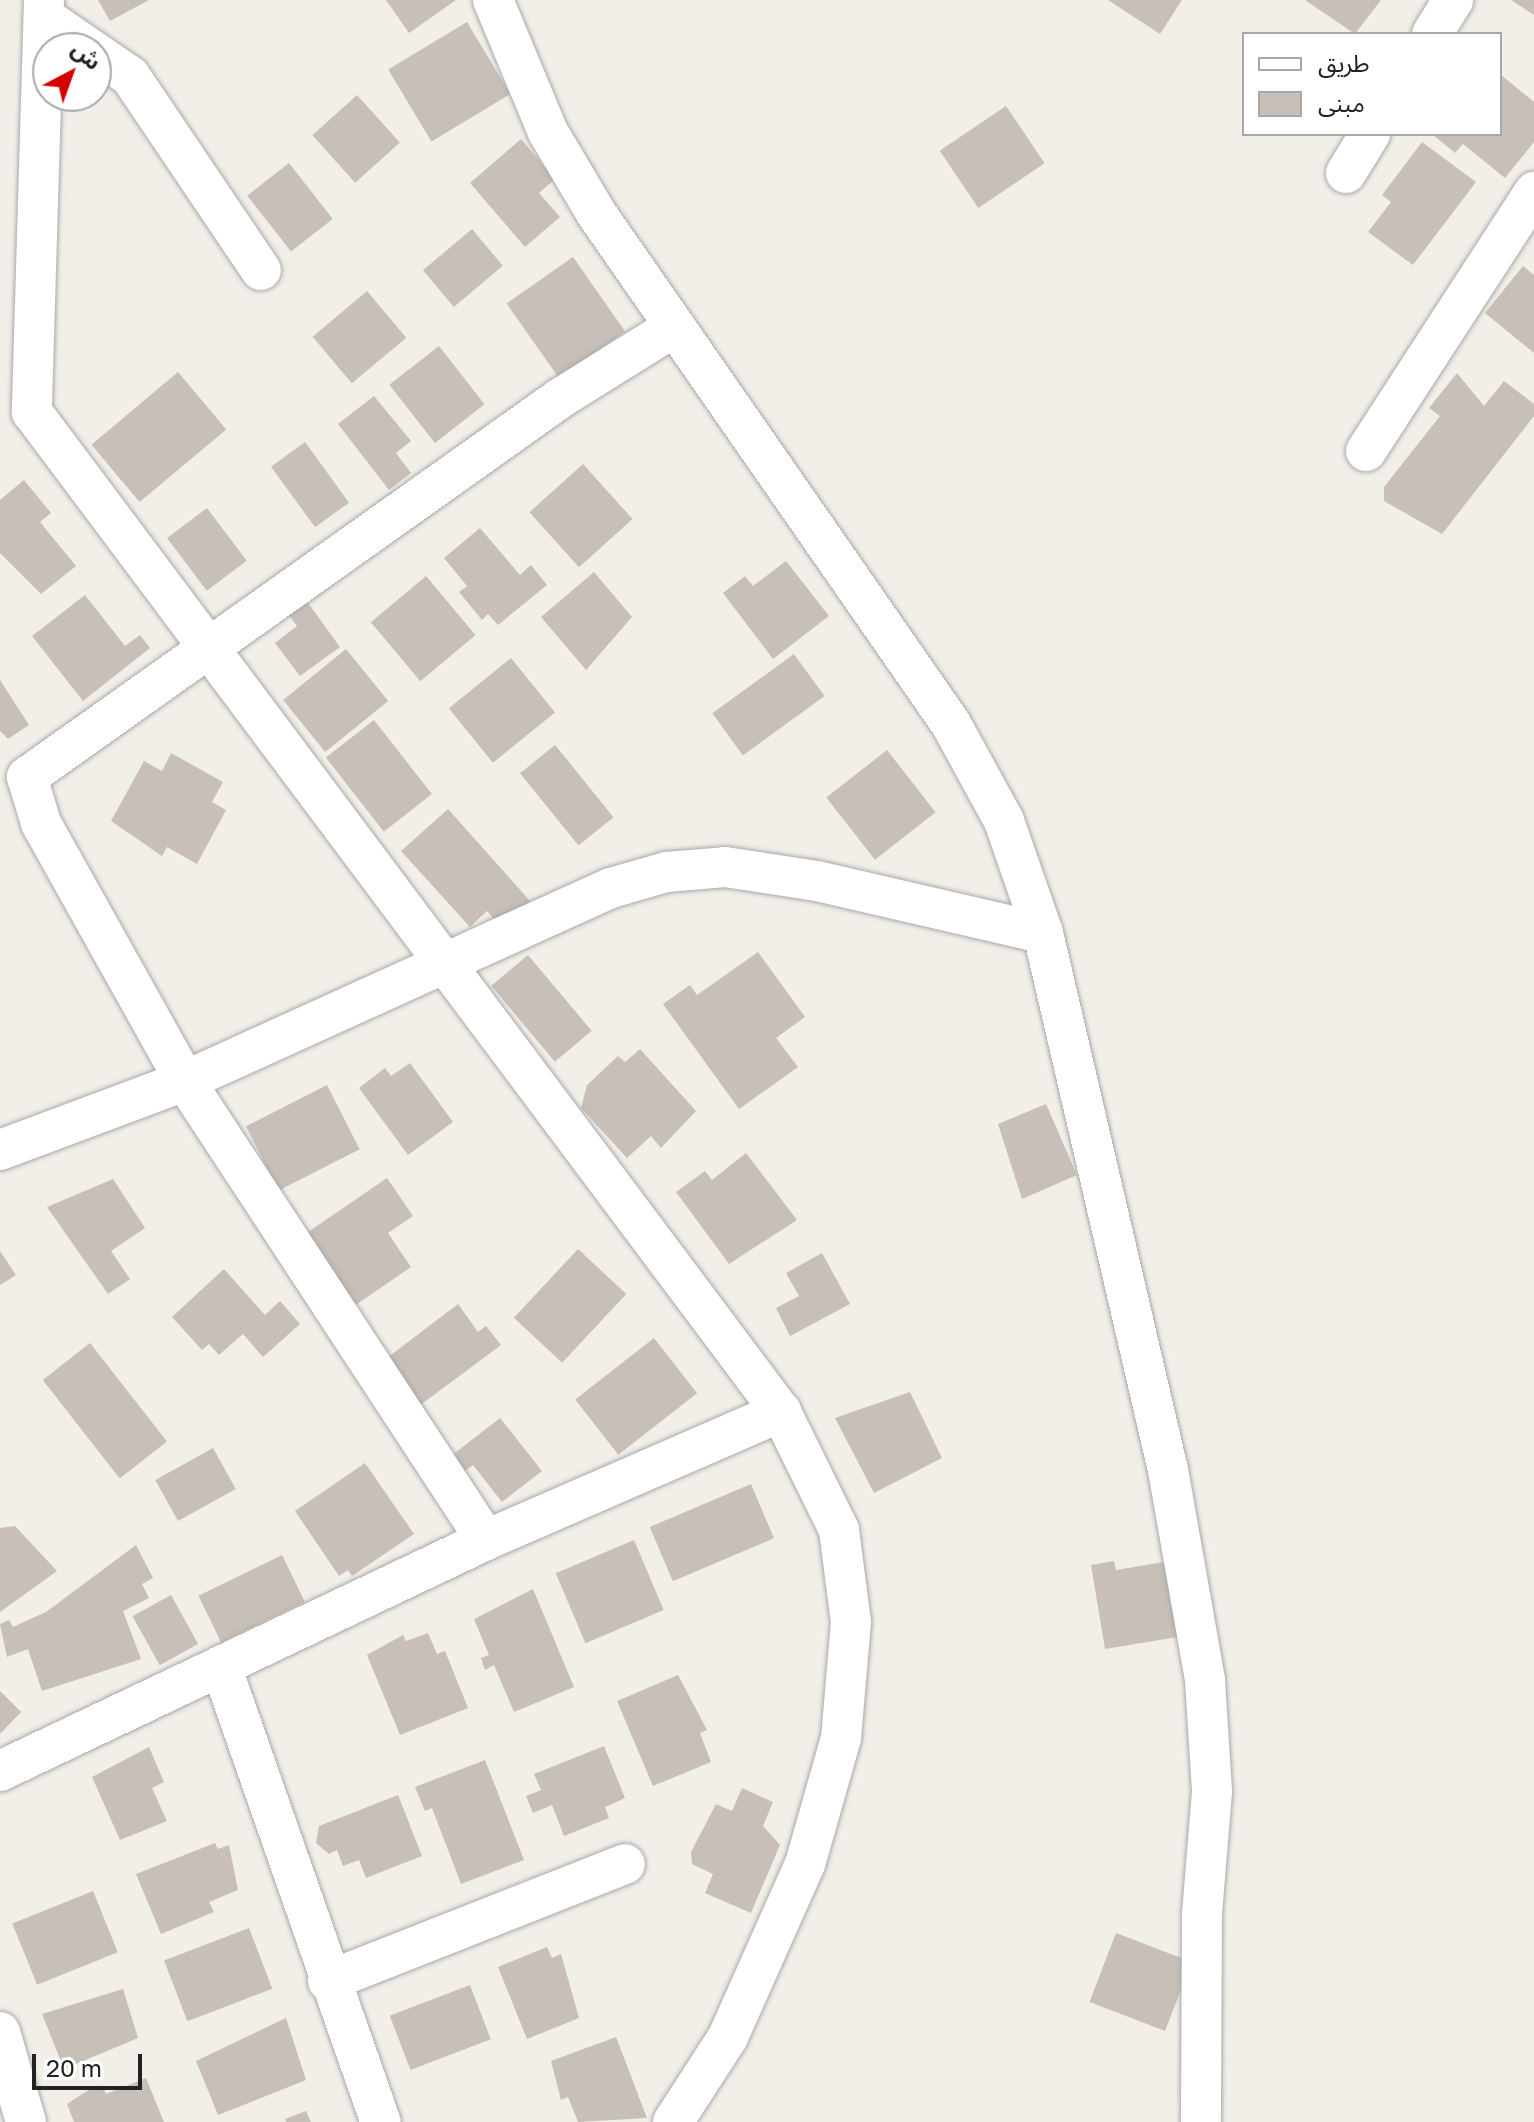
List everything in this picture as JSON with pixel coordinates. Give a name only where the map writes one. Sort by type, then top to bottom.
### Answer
[{"type":"street","points":[[493,0],[548,132],[674,327],[951,724],[1004,821],[1043,933],[1168,1470],[1205,1680],[1212,1792],[1202,1914],[1201,2122]]},
{"type":"street","points":[[1433,32],[1453,0]]},
{"type":"street","points":[[44,8],[130,76],[261,270]]},
{"type":"street","points":[[44,8],[32,412],[441,963],[781,1412],[839,1530],[851,1622],[841,1738],[805,1864],[728,2037],[673,2122]]},
{"type":"street","points":[[1346,173],[1369,136]]},
{"type":"street","points":[[1366,451],[1534,192]]},
{"type":"street","points":[[486,1540],[185,1081],[41,823],[27,777],[562,397],[674,327]]},
{"type":"street","points":[[0,1150],[185,1081],[611,888],[725,867],[1043,933]]},
{"type":"street","points":[[0,1771],[486,1540],[781,1412]]},
{"type":"street","points":[[221,1666],[328,1981],[381,2122]]},
{"type":"street","points":[[328,1981],[625,1864]]},
{"type":"street","points":[[0,2032],[26,2122]]},
{"type":"building","points":[[98,0],[149,0],[110,21]]},
{"type":"building","points":[[386,0],[456,0],[409,33]]},
{"type":"building","points":[[1108,0],[1182,0],[1160,34]]},
{"type":"building","points":[[1305,0],[1381,0],[1357,32]]},
{"type":"building","points":[[1511,0],[1534,0],[1534,15]]},
{"type":"building","points":[[467,22],[510,94],[431,141],[388,69]]},
{"type":"building","points":[[1502,76],[1534,102],[1534,142],[1505,178],[1463,144],[1455,153],[1434,136],[1502,136]]},
{"type":"building","points":[[357,95],[400,143],[355,183],[312,135]]},
{"type":"building","points":[[1006,106],[1045,163],[978,208],[940,151]]},
{"type":"building","points":[[521,139],[555,179],[539,193],[560,217],[525,247],[470,183]]},
{"type":"building","points":[[1422,142],[1476,182],[1413,265],[1368,232],[1391,202],[1382,195]]},
{"type":"building","points":[[289,163],[333,219],[291,252],[247,196]]},
{"type":"building","points":[[472,229],[503,266],[454,307],[423,270]]},
{"type":"building","points":[[573,257],[625,332],[559,378],[507,303]]},
{"type":"building","points":[[1523,266],[1534,275],[1534,353],[1485,313]]},
{"type":"building","points":[[367,291],[406,338],[352,383],[313,337]]},
{"type":"building","points":[[439,346],[485,404],[435,443],[389,385]]},
{"type":"building","points":[[178,372],[226,429],[140,502],[91,445]]},
{"type":"building","points":[[1457,373],[1484,406],[1504,381],[1534,404],[1534,416],[1442,534],[1384,501],[1384,487],[1440,416],[1429,408]]},
{"type":"building","points":[[374,396],[411,441],[396,453],[411,473],[389,490],[338,424]]},
{"type":"building","points":[[305,442],[349,503],[315,527],[271,467]]},
{"type":"building","points":[[583,464],[633,519],[579,567],[529,512]]},
{"type":"building","points":[[24,480],[51,513],[40,522],[76,566],[41,594],[0,553],[0,500]]},
{"type":"building","points":[[207,508],[247,561],[207,591],[167,538]]},
{"type":"building","points":[[480,528],[520,575],[531,565],[547,585],[498,625],[488,614],[482,620],[459,592],[467,586],[444,558]]},
{"type":"building","points":[[786,561],[829,616],[773,659],[723,593],[745,576],[753,586]]},
{"type":"building","points":[[594,572],[632,617],[586,670],[541,617]]},
{"type":"building","points":[[426,576],[475,635],[420,681],[371,622]]},
{"type":"building","points":[[85,595],[125,646],[140,635],[150,648],[83,701],[32,636]]},
{"type":"building","points":[[303,596],[340,647],[300,676],[275,643],[297,626],[285,610]]},
{"type":"building","points":[[346,649],[388,701],[325,752],[283,700]]},
{"type":"building","points":[[794,654],[825,696],[743,755],[712,713]]},
{"type":"building","points":[[511,658],[555,712],[493,763],[449,708]]},
{"type":"building","points":[[0,680],[29,725],[8,739],[0,731]]},
{"type":"building","points":[[374,720],[432,794],[384,832],[326,758]]},
{"type":"building","points":[[555,745],[614,817],[579,846],[520,773]]},
{"type":"building","points":[[887,750],[936,812],[875,860],[826,797]]},
{"type":"building","points":[[171,753],[223,782],[212,802],[226,810],[197,864],[167,847],[162,856],[111,821],[144,761],[162,771]]},
{"type":"building","points":[[448,809],[530,901],[501,927],[487,911],[470,927],[401,851]]},
{"type":"building","points":[[758,952],[805,1017],[776,1038],[798,1067],[739,1109],[663,1004],[690,985],[697,995]]},
{"type":"building","points":[[528,955],[592,1031],[555,1062],[491,986]]},
{"type":"building","points":[[640,1049],[696,1111],[661,1148],[651,1136],[627,1158],[581,1108],[587,1085],[618,1056],[625,1062]]},
{"type":"building","points":[[410,1063],[453,1122],[408,1155],[359,1088],[385,1068],[391,1076]]},
{"type":"building","points":[[327,1085],[360,1149],[279,1190],[246,1126]]},
{"type":"building","points":[[1046,1104],[1077,1175],[1022,1199],[998,1124]]},
{"type":"building","points":[[746,1153],[797,1220],[729,1264],[676,1192],[705,1171],[712,1180]]},
{"type":"building","points":[[387,1178],[413,1216],[388,1233],[411,1267],[344,1313],[295,1241]]},
{"type":"building","points":[[113,1179],[145,1228],[111,1251],[130,1279],[108,1294],[47,1207]]},
{"type":"building","points":[[578,1249],[626,1294],[562,1363],[514,1318]]},
{"type":"building","points":[[0,1251],[16,1275],[0,1285]]},
{"type":"building","points":[[822,1253],[850,1304],[790,1336],[776,1308],[799,1296],[786,1273]]},
{"type":"building","points":[[224,1269],[265,1315],[280,1301],[300,1324],[263,1357],[243,1334],[219,1355],[209,1344],[202,1350],[172,1317]]},
{"type":"building","points":[[458,1304],[478,1332],[486,1326],[501,1345],[419,1406],[383,1361]]},
{"type":"building","points":[[654,1338],[697,1393],[618,1455],[575,1400]]},
{"type":"building","points":[[90,1343],[167,1442],[120,1478],[43,1380]]},
{"type":"building","points":[[910,1392],[942,1458],[874,1493],[835,1418]]},
{"type":"building","points":[[500,1418],[542,1471],[502,1502],[473,1465],[454,1479],[442,1463]]},
{"type":"building","points":[[213,1448],[236,1489],[178,1521],[155,1480]]},
{"type":"building","points":[[365,1463],[414,1534],[352,1576],[348,1570],[339,1576],[295,1511]]},
{"type":"building","points":[[751,1484],[774,1538],[673,1581],[650,1527]]},
{"type":"building","points":[[15,1526],[57,1571],[0,1612],[0,1528]]},
{"type":"building","points":[[634,1540],[664,1610],[585,1643],[556,1573]]},
{"type":"building","points":[[136,1545],[153,1578],[142,1584],[149,1598],[123,1611],[141,1659],[42,1691],[28,1649],[7,1657],[0,1624],[9,1620],[13,1627],[46,1612]]},
{"type":"building","points":[[282,1555],[305,1602],[221,1643],[198,1596]]},
{"type":"building","points":[[1114,1561],[1116,1570],[1170,1561],[1184,1636],[1105,1649],[1091,1565]]},
{"type":"building","points":[[533,1589],[574,1687],[514,1712],[494,1665],[485,1670],[481,1658],[489,1655],[474,1619]]},
{"type":"building","points":[[171,1595],[198,1644],[160,1665],[133,1616]]},
{"type":"building","points":[[428,1633],[437,1654],[445,1651],[468,1708],[400,1735],[367,1655],[403,1635],[406,1641]]},
{"type":"building","points":[[678,1675],[707,1730],[700,1733],[711,1762],[653,1786],[617,1701]]},
{"type":"building","points":[[0,1691],[21,1712],[0,1734]]},
{"type":"building","points":[[604,1746],[625,1798],[605,1807],[609,1818],[564,1836],[552,1805],[533,1813],[526,1796],[541,1790],[534,1774]]},
{"type":"building","points":[[149,1747],[164,1782],[152,1788],[167,1821],[120,1840],[92,1777]]},
{"type":"building","points":[[485,1760],[524,1860],[461,1884],[432,1808],[425,1811],[415,1787]]},
{"type":"building","points":[[742,1788],[773,1802],[763,1826],[780,1845],[751,1913],[705,1893],[713,1874],[692,1864],[691,1852],[716,1804],[732,1811]]},
{"type":"building","points":[[398,1795],[422,1856],[366,1878],[359,1860],[343,1866],[337,1850],[329,1854],[316,1843],[319,1826]]},
{"type":"building","points":[[215,1843],[218,1849],[229,1845],[238,1890],[209,1902],[214,1912],[161,1934],[136,1874]]},
{"type":"building","points":[[93,1891],[118,1952],[37,1985],[12,1924]]},
{"type":"building","points":[[249,1928],[272,1989],[187,2021],[164,1961]]},
{"type":"building","points":[[1116,1933],[1192,1962],[1165,2031],[1089,2002]]},
{"type":"building","points":[[547,1947],[552,1958],[561,1954],[579,2018],[527,2039],[498,1967]]},
{"type":"building","points":[[470,1985],[491,2039],[410,2070],[390,2016]]},
{"type":"building","points":[[123,1989],[138,2038],[64,2069],[42,2014]]},
{"type":"building","points":[[286,2018],[306,2080],[218,2115],[196,2061]]},
{"type":"building","points":[[616,2037],[647,2118],[578,2122],[568,2097],[561,2100],[551,2061]]},
{"type":"building","points":[[146,2078],[164,2122],[74,2122],[67,2104],[87,2091],[102,2085],[106,2094]]},
{"type":"building","points":[[306,2111],[311,2122],[286,2122],[285,2119]]}]
